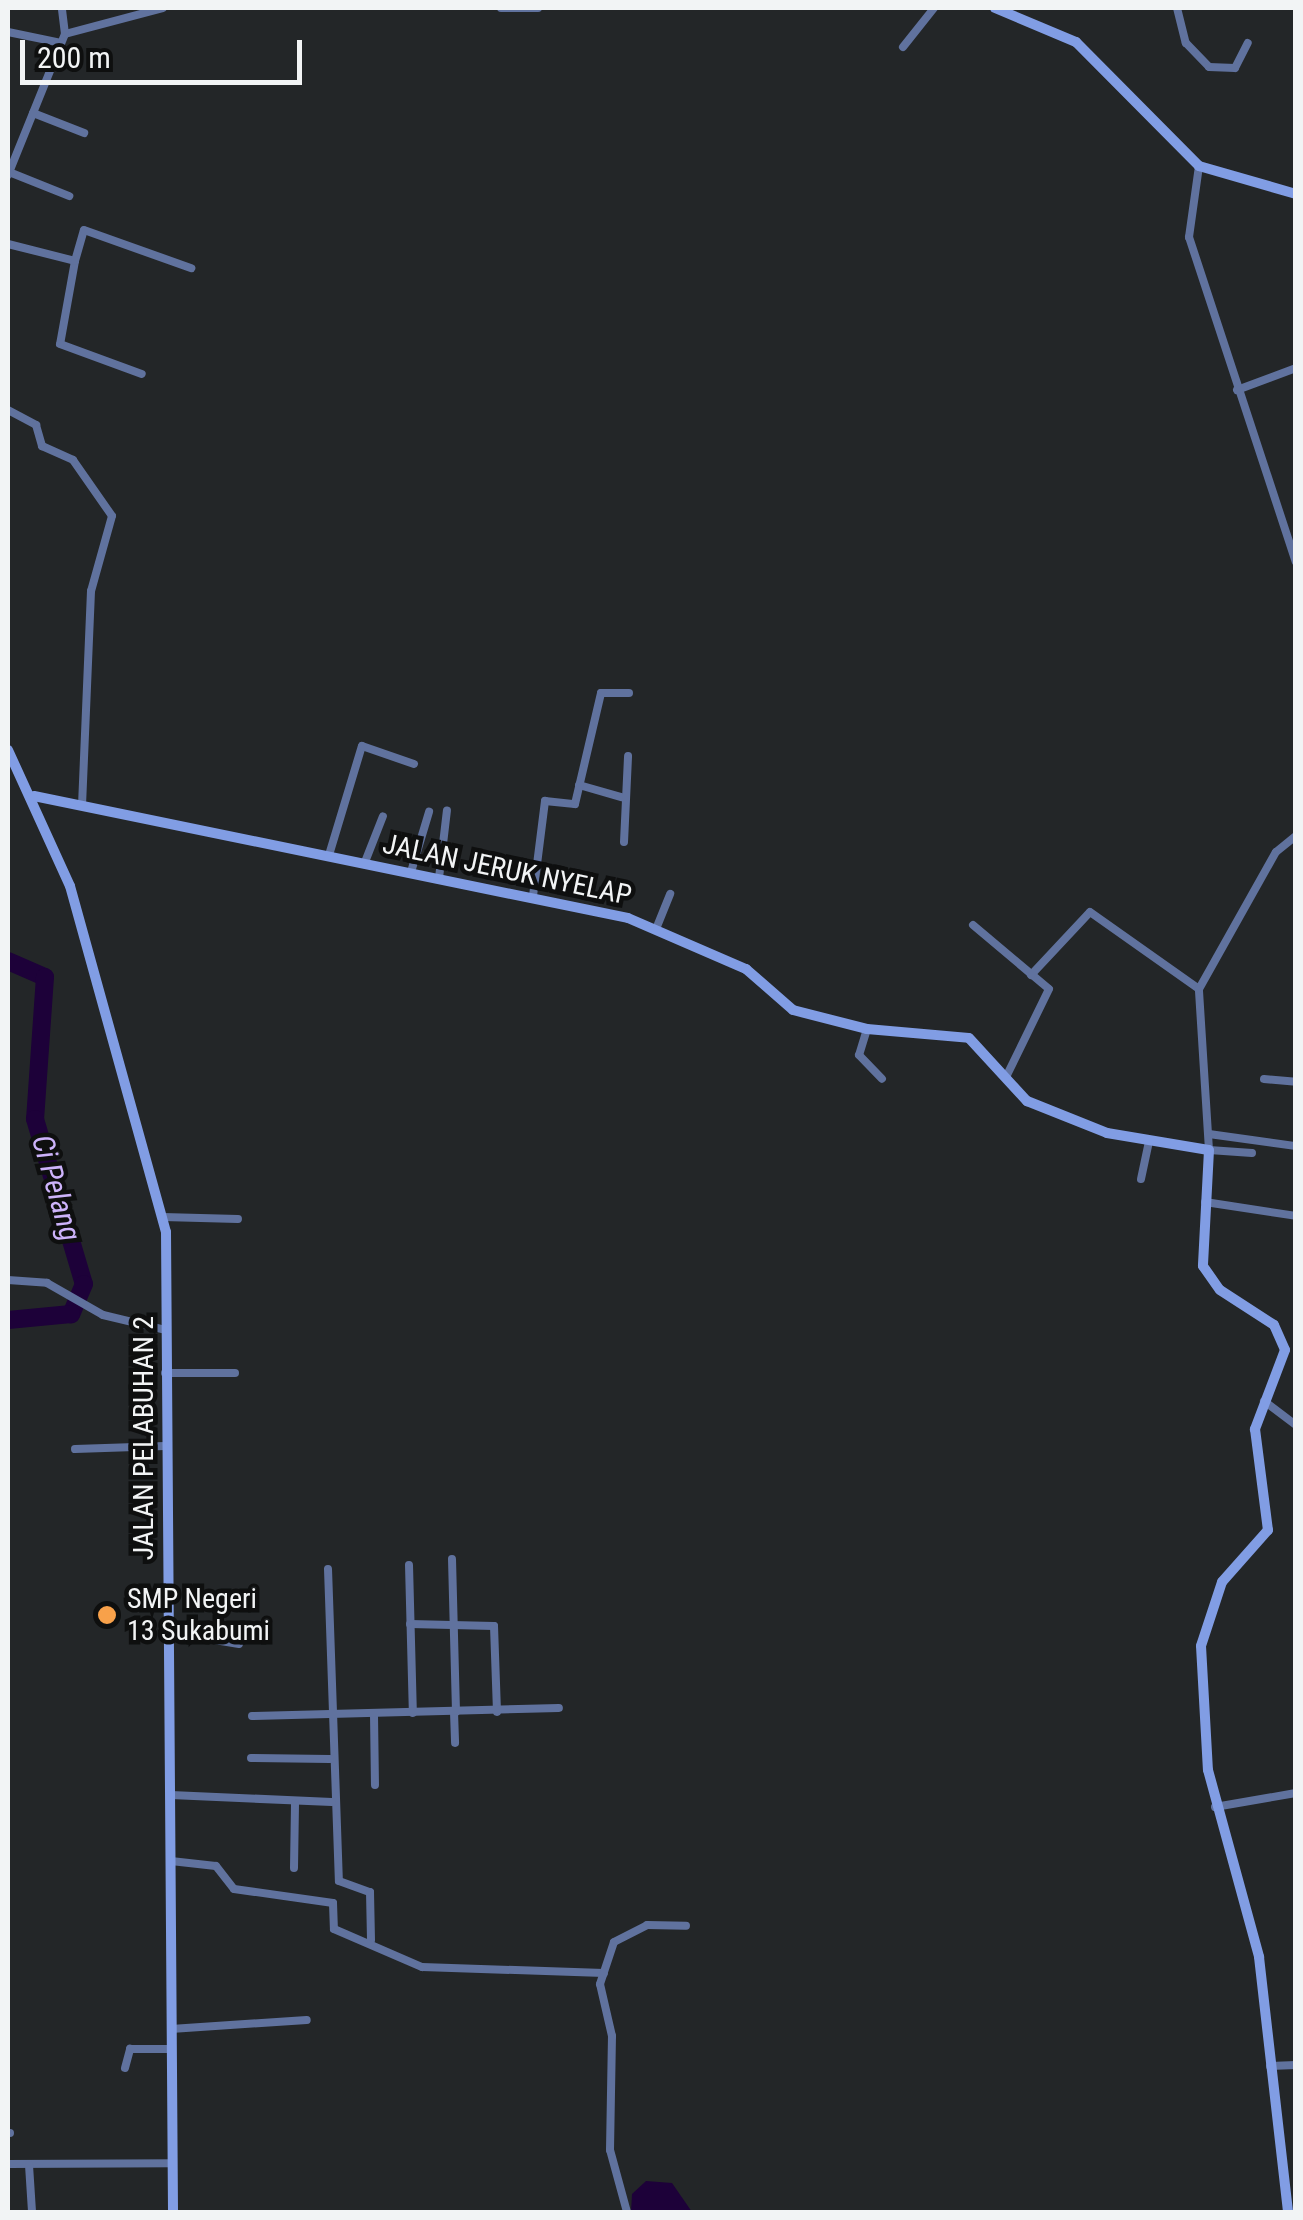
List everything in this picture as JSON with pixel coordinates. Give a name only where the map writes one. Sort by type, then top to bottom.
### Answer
[{"type":"street","points":[[62,8],[63,38],[8,173],[69,196]]},
{"type":"street","points":[[8,32],[63,38],[163,8]]},
{"type":"street","points":[[502,8],[538,8]]},
{"type":"street","points":[[903,47],[934,8]]},
{"type":"street","points":[[995,8],[1076,42],[1199,166],[1296,194]]},
{"type":"street","points":[[1178,8],[1186,43],[1209,67],[1235,68],[1248,44]]},
{"type":"street","points":[[34,113],[84,133]]},
{"type":"street","points":[[1199,166],[1189,238],[1296,562]]},
{"type":"street","points":[[142,374],[59,343],[84,230],[191,268]]},
{"type":"street","points":[[8,244],[75,261]]},
{"type":"street","points":[[1237,390],[1296,368]]},
{"type":"street","points":[[8,410],[36,425],[39,444],[73,460],[112,516],[91,591],[82,802]]},
{"type":"street","points":[[532,896],[545,801],[574,804],[602,690],[629,693]]},
{"type":"street","points":[[329,854],[362,746],[414,764]]},
{"type":"street","name":"JALAN PELABUHAN 2","points":[[8,750],[34,796],[70,886],[163,1218],[173,2212]]},
{"type":"street","points":[[624,842],[621,796],[628,756]]},
{"type":"street","points":[[579,784],[621,796]]},
{"type":"street","name":"JALAN JERUK NYELAP","points":[[34,796],[82,802],[532,896],[656,929],[746,968],[787,1008],[866,1029],[969,1038],[1027,1100],[1149,1140],[1209,1150]]},
{"type":"street","points":[[439,878],[447,810]]},
{"type":"street","points":[[411,872],[428,812]]},
{"type":"street","points":[[365,862],[383,816]]},
{"type":"street","points":[[1288,2212],[1260,1957],[1214,1807],[1202,1632],[1222,1582],[1267,1534],[1254,1452],[1264,1401],[1284,1342],[1207,1272],[1204,1202],[1209,1134],[1199,989],[1276,852],[1296,836]]},
{"type":"street","points":[[656,929],[670,894]]},
{"type":"street","points":[[1032,974],[1090,912],[1199,989]]},
{"type":"street","points":[[973,925],[1049,992],[1006,1077]]},
{"type":"street","points":[[866,1029],[859,1055],[882,1079]]},
{"type":"street","points":[[1264,1078],[1296,1082]]},
{"type":"street","points":[[1209,1134],[1296,1146]]},
{"type":"street","points":[[1141,1180],[1149,1140]]},
{"type":"street","points":[[1209,1150],[1252,1153]]},
{"type":"street","points":[[1204,1202],[1296,1216]]},
{"type":"street","points":[[163,1218],[238,1219]]},
{"type":"street","points":[[8,1280],[67,1294],[103,1315],[166,1330]]},
{"type":"street","points":[[165,1373],[235,1373]]},
{"type":"street","points":[[1264,1401],[1296,1426]]},
{"type":"street","points":[[76,1449],[165,1446]]},
{"type":"street","points":[[452,1559],[456,1744]]},
{"type":"street","points":[[409,1565],[413,1713]]},
{"type":"street","points":[[328,1569],[330,1758],[339,1882],[370,1892],[370,1940]]},
{"type":"street","points":[[410,1624],[495,1628],[497,1712]]},
{"type":"street","points":[[166,1632],[240,1644]]},
{"type":"street","points":[[252,1716],[330,1717],[559,1708]]},
{"type":"street","points":[[374,1715],[375,1786]]},
{"type":"street","points":[[251,1758],[330,1758]]},
{"type":"street","points":[[1214,1807],[1296,1793]]},
{"type":"street","points":[[171,1795],[332,1802]]},
{"type":"street","points":[[294,1868],[296,1803]]},
{"type":"street","points":[[171,1861],[216,1866],[234,1889],[333,1903],[334,1929],[370,1940],[422,1967],[604,1972]]},
{"type":"street","points":[[627,2212],[609,2140],[604,1972],[614,1942],[639,1937],[647,1925],[686,1926]]},
{"type":"street","points":[[171,2028],[307,2020]]},
{"type":"street","points":[[125,2068],[130,2049],[171,2049]]},
{"type":"street","points":[[1270,2066],[1296,2065]]},
{"type":"street","points":[[8,2164],[173,2163]]},
{"type":"street","points":[[29,2164],[32,2212]]},
{"type":"shaded area","points":[[646,2181],[672,2183],[692,2212],[631,2212],[632,2194]]},
{"type":"waterway","name":"Ci Pelang","points":[[8,961],[45,977],[35,1119],[84,1284],[71,1314],[8,1320]]},
{"type":"place","name":"SMP Negeri 13 Sukabumi","points":[[107,1615]]}]
